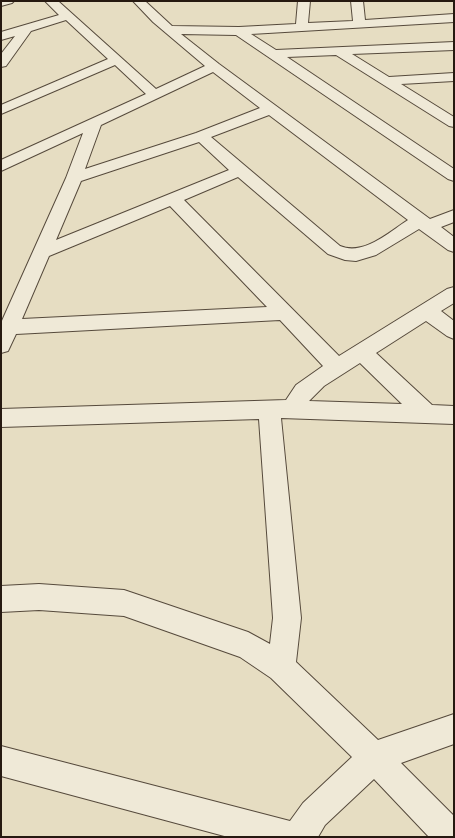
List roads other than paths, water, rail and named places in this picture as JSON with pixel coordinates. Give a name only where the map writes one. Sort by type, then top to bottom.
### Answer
[{"type":"street","points":[[1,3],[8,1]]},
{"type":"street","points":[[51,1],[155,95]]},
{"type":"street","points":[[139,1],[149,12],[170,30],[268,110],[454,246]]},
{"type":"street","points":[[302,28],[304,1]]},
{"type":"street","points":[[357,1],[359,24]]},
{"type":"street","points":[[1,36],[68,16]]},
{"type":"street","points":[[170,30],[239,31],[454,18]]},
{"type":"street","points":[[1,63],[26,29]]},
{"type":"street","points":[[239,31],[454,176]]},
{"type":"street","points":[[275,54],[454,46]]},
{"type":"street","points":[[338,51],[454,123]]},
{"type":"street","points":[[1,110],[116,60]]},
{"type":"street","points":[[1,166],[214,67]]},
{"type":"street","points":[[386,81],[454,77]]},
{"type":"street","points":[[74,178],[201,136],[268,110]]},
{"type":"street","points":[[1,345],[74,178],[95,122]]},
{"type":"street","points":[[201,136],[240,172],[323,242],[334,250],[346,254],[356,255],[366,252],[423,224],[454,215]]},
{"type":"street","points":[[436,164],[454,156]]},
{"type":"street","points":[[40,253],[240,172]]},
{"type":"street","points":[[173,199],[337,367]]},
{"type":"street","points":[[280,410],[337,367],[454,294]]},
{"type":"street","points":[[427,311],[454,331]]},
{"type":"street","points":[[9,327],[285,313]]},
{"type":"street","points":[[362,352],[426,413]]},
{"type":"street","points":[[280,410],[287,618],[281,668]]},
{"type":"street","points":[[1,418],[280,410],[454,415]]},
{"type":"street","points":[[1,599],[39,597],[124,603],[248,646],[281,668],[374,757],[452,837]]},
{"type":"street","points":[[300,837],[314,814],[374,757],[454,729]]},
{"type":"street","points":[[1,761],[289,837]]}]
